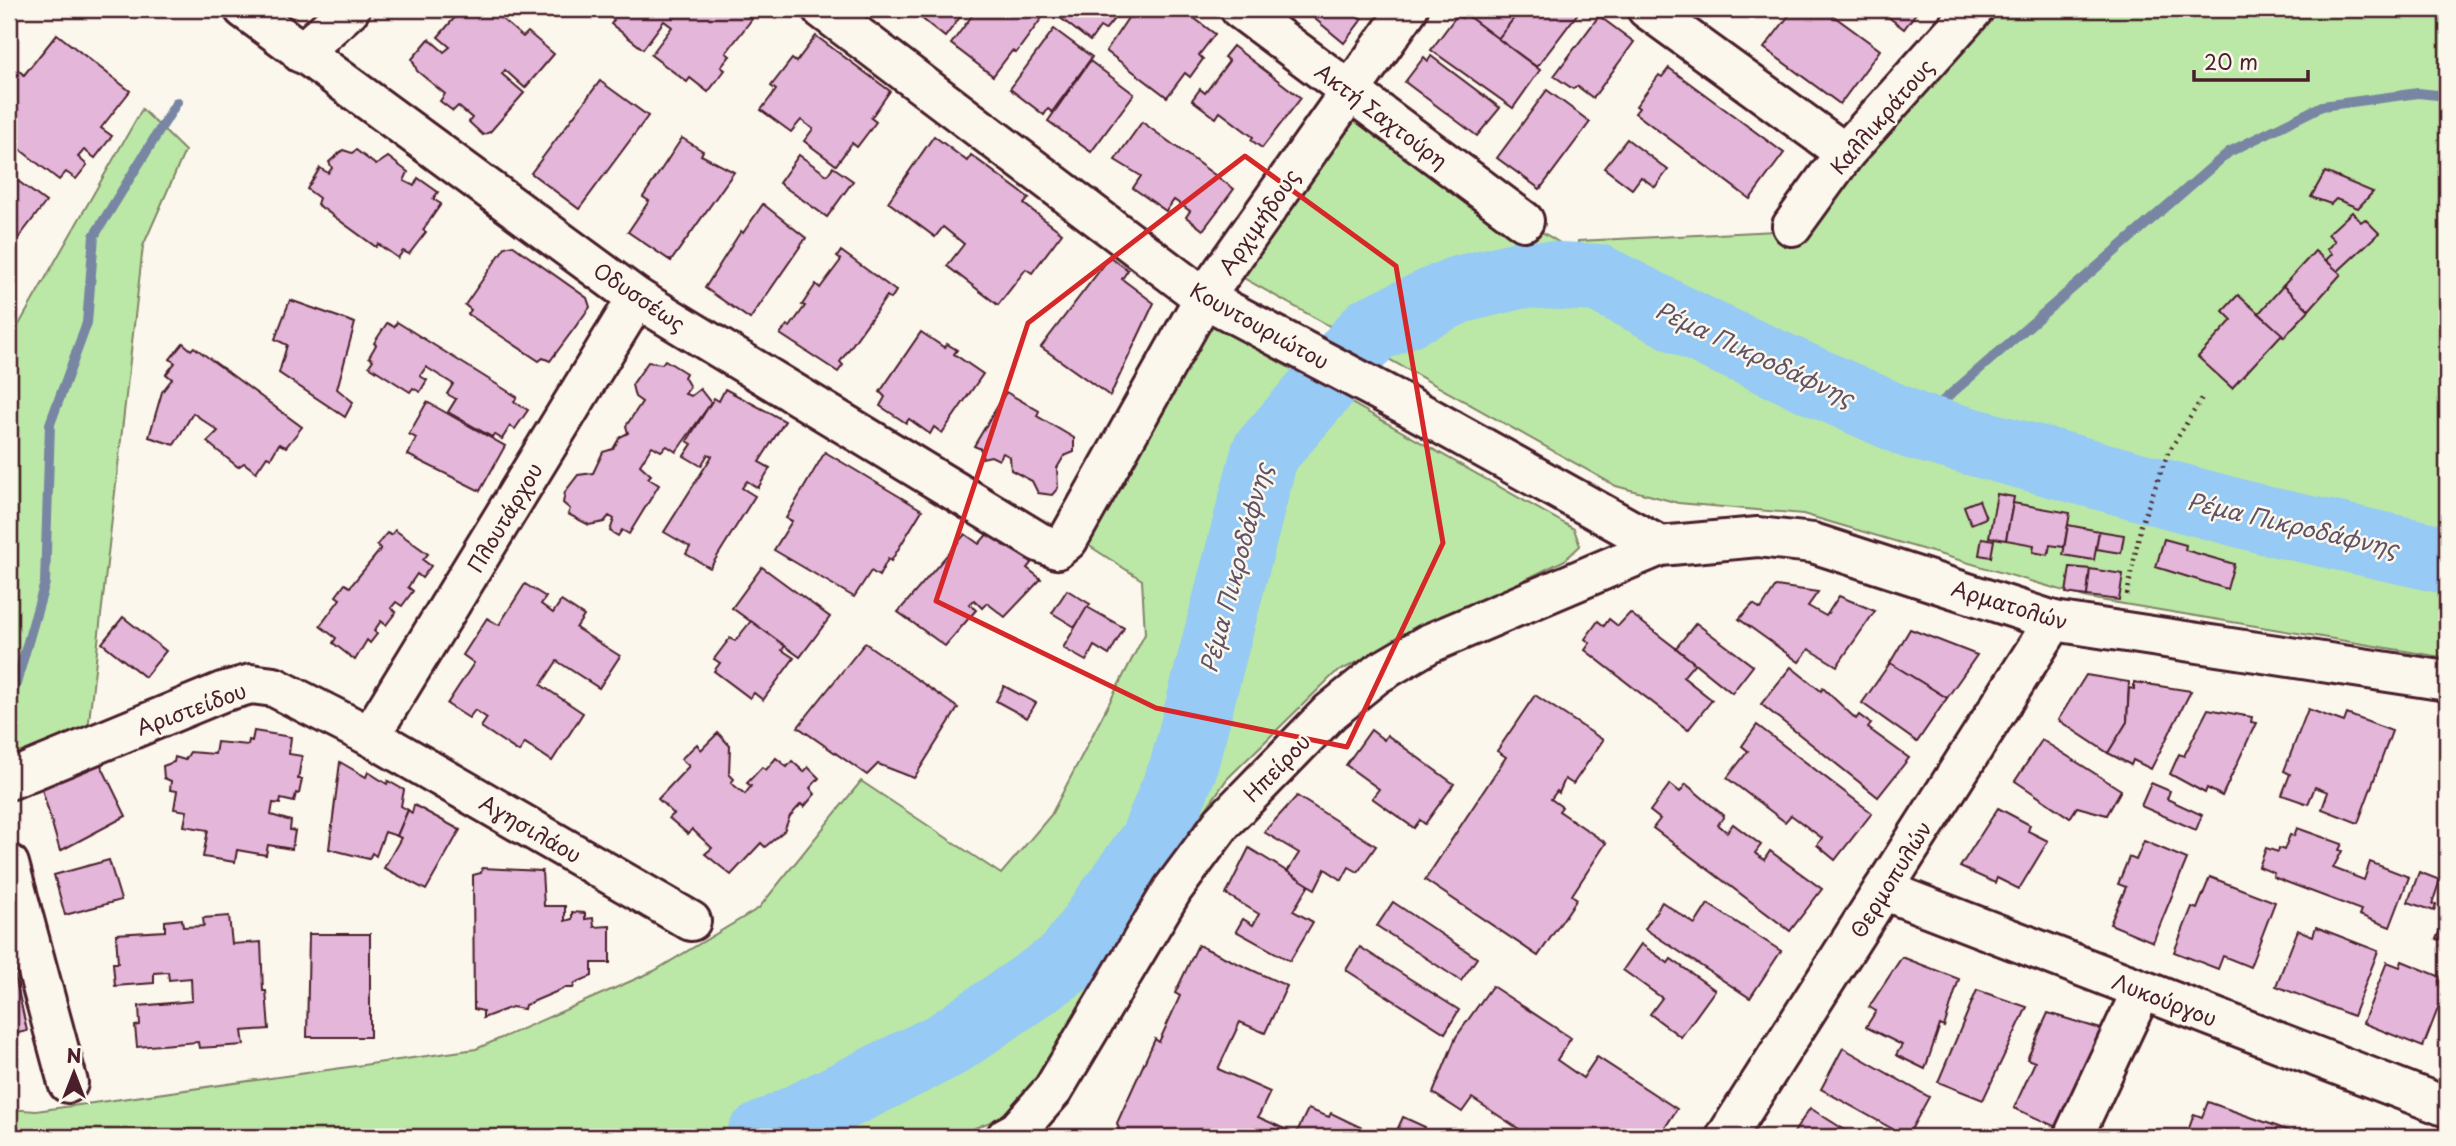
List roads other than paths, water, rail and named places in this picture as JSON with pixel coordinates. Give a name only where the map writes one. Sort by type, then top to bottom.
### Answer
[{"type":"street","name":"Οδυσσέως","points":[[244,9],[637,298],[1039,542],[1057,549]]},
{"type":"street","points":[[301,53],[350,9]]},
{"type":"street","name":"Κουντουριώτου","points":[[822,9],[1204,298],[1410,407],[1660,546]]},
{"type":"street","name":"Ακτή Σαχτούρη","points":[[1240,9],[1524,221]]},
{"type":"street","name":"Αρχιμήδους","points":[[1057,549],[1068,540],[1204,298],[1408,9]]},
{"type":"street","points":[[1647,9],[1845,153]]},
{"type":"street","name":"Καλλικράτους","points":[[1792,226],[1845,153],[1974,9]]},
{"type":"street","name":"Πλουτάρχου","points":[[370,736],[637,298]]},
{"type":"street","name":"Αρματολών","points":[[1660,546],[1758,537],[1813,543],[2054,621],[2447,681]]},
{"type":"street","name":"Ηπείρου","points":[[1016,1135],[1054,1090],[1173,888],[1222,823],[1330,712],[1377,674],[1427,644],[1660,546]]},
{"type":"street","name":"Θερμοπυλών","points":[[1726,1137],[2054,621]]},
{"type":"street","name":"Αριστείδου","points":[[9,780],[222,692],[251,684],[274,687],[370,736]]},
{"type":"street","name":"Αγησιλάου","points":[[370,736],[691,920]]},
{"type":"street","points":[[9,864],[68,1083]]},
{"type":"street","name":"Λυκούργου","points":[[1883,890],[2447,1107]]},
{"type":"street","points":[[2073,1137],[2141,990]]},
{"type":"waterway","points":[[1914,426],[2229,152],[2322,106],[2418,93],[2447,96]]},
{"type":"waterway","points":[[9,693],[15,687],[45,583],[50,424],[87,323],[94,236],[177,102]]},
{"type":"waterway","name":"Ρέμα Πικροδάφνης","points":[[760,1137],[946,1045],[1068,961],[1153,841],[1183,769],[1265,453],[1371,330],[1458,290],[1523,274],[1598,278],[1713,336],[1914,426],[2264,520],[2447,560]]}]
